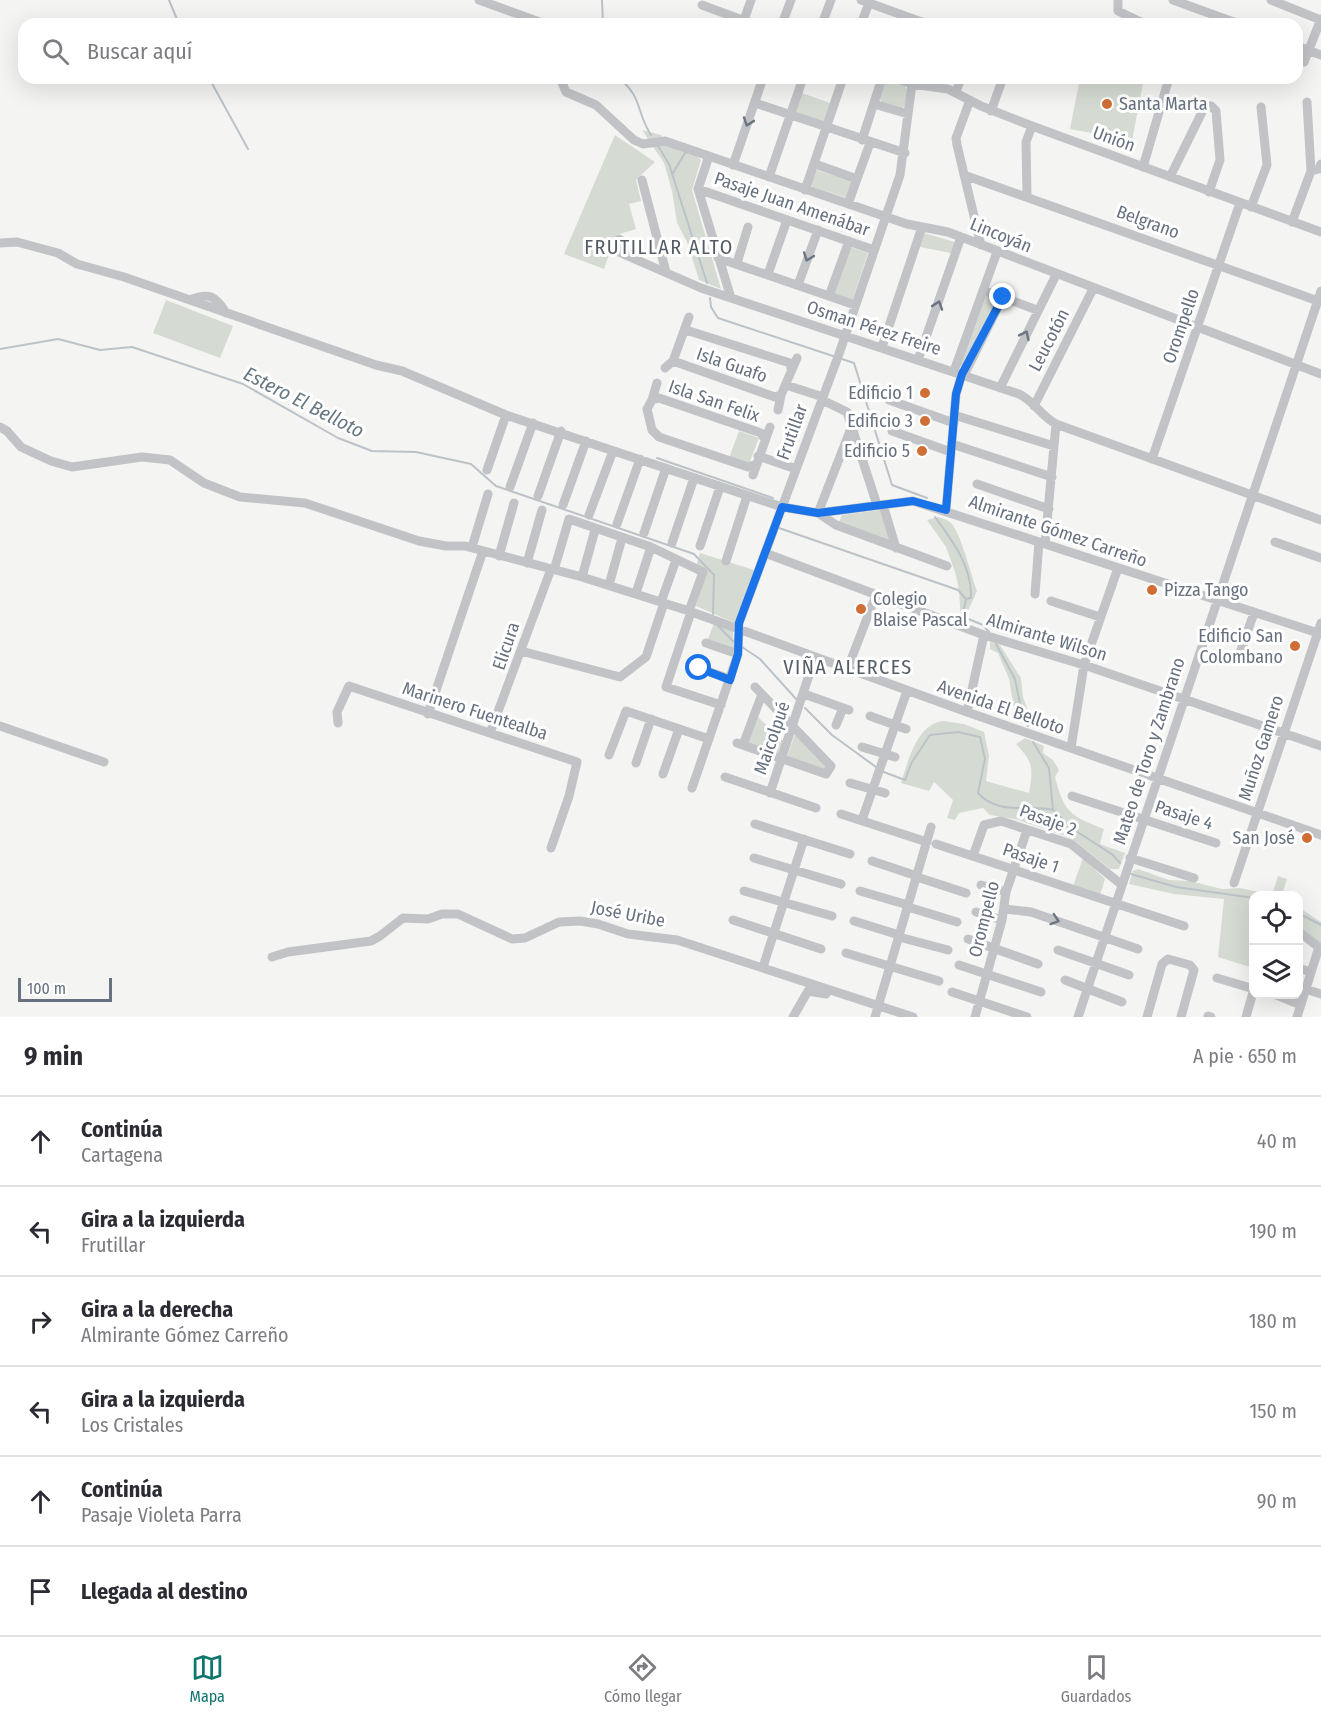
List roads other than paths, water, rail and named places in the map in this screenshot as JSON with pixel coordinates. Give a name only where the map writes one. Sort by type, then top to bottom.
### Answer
[{"type":"street","points":[[479,0],[528,18]]},
{"type":"street","points":[[749,18],[751,0]]},
{"type":"street","points":[[784,18],[791,0]]},
{"type":"street","points":[[824,18],[831,0]]},
{"type":"street","points":[[1118,0],[1118,11],[1133,18]]},
{"type":"street","points":[[1176,0],[1223,18]]},
{"type":"street","points":[[1205,11],[1210,0]]},
{"type":"street","points":[[1271,0],[1321,20],[1304,62]]},
{"type":"street","points":[[862,18],[865,1],[899,18]]},
{"type":"street","points":[[706,4],[739,18]]},
{"type":"street","points":[[1303,48],[1321,55]]},
{"type":"street","name":"Lincoyán","points":[[563,84],[566,92],[596,105],[634,140],[643,144],[665,141],[886,217],[922,227],[939,229],[1321,374]]},
{"type":"street","points":[[733,165],[761,84]]},
{"type":"street","points":[[769,177],[801,84]]},
{"type":"street","points":[[805,190],[841,84]]},
{"type":"street","points":[[848,204],[857,179],[880,84]]},
{"type":"street","name":"Frutillar","points":[[692,788],[730,680],[739,648],[739,629],[839,354],[902,170],[908,114],[917,84]]},
{"type":"street","name":"Unión","points":[[928,84],[956,93],[991,111],[1321,232]]},
{"type":"street","points":[[956,93],[959,84]]},
{"type":"street","points":[[991,111],[1000,84]]},
{"type":"street","points":[[1143,167],[1167,84]]},
{"type":"street","points":[[970,100],[956,138],[981,245]]},
{"type":"street","points":[[1292,222],[1311,171],[1307,102]]},
{"type":"street","points":[[755,103],[905,153]]},
{"type":"street","points":[[874,104],[908,114]]},
{"type":"street","points":[[1170,177],[1205,106],[1211,106],[1216,111],[1220,160],[1209,192]]},
{"type":"street","points":[[1251,207],[1267,165],[1261,107]]},
{"type":"street","points":[[1027,196],[1026,142],[1032,126]]},
{"type":"street","points":[[709,156],[698,189],[731,298]]},
{"type":"street","points":[[815,164],[857,179]]},
{"type":"street","points":[[1311,171],[1319,169],[1321,164]]},
{"type":"street","name":"Belgrano","points":[[964,175],[1319,302]]},
{"type":"street","points":[[642,180],[666,272]]},
{"type":"street","name":"Pasaje Juan Amenábar","points":[[698,189],[874,250]]},
{"type":"street","name":"Orompello","points":[[1152,459],[1240,203]]},
{"type":"street","points":[[768,274],[787,220]]},
{"type":"street","points":[[737,263],[748,227]]},
{"type":"street","points":[[882,347],[922,227]]},
{"type":"street","points":[[798,285],[818,230]]},
{"type":"street","points":[[918,360],[961,237]]},
{"type":"street","points":[[829,296],[849,241]]},
{"type":"street","name":"Almirante Gómez Carreño","points":[[0,243],[17,242],[58,253],[77,264],[190,300],[376,365],[402,371],[506,414],[782,507],[818,513],[913,501],[1216,601],[1320,630]]},
{"type":"street","name":"Osman Pérez Freire","points":[[614,250],[731,298],[882,347],[1024,397],[1044,417],[1056,424],[1321,520]]},
{"type":"street","points":[[946,510],[956,394],[983,290],[997,252]]},
{"type":"street","points":[[718,258],[855,305]]},
{"type":"street","points":[[1000,388],[1056,275]]},
{"type":"street","name":"Leucotón","points":[[1034,406],[1093,289]]},
{"type":"street","points":[[983,290],[1037,310]]},
{"type":"street","name":"Mateo de Toro y Zambrano","points":[[1080,1017],[1143,819],[1321,291]]},
{"type":"street","points":[[960,374],[1003,297]]},
{"type":"street","points":[[665,368],[673,361],[689,317]]},
{"type":"street","points":[[686,330],[790,363],[791,368]]},
{"type":"street","points":[[778,410],[781,395],[797,358]]},
{"type":"street","name":"Isla Guafo","points":[[673,361],[775,397],[781,395]]},
{"type":"street","points":[[787,382],[823,396],[844,408],[896,548]]},
{"type":"street","points":[[657,383],[647,409],[655,434],[748,467],[757,462],[797,467]]},
{"type":"street","name":"Isla San Felix","points":[[652,400],[659,398],[760,433],[764,438]]},
{"type":"street","points":[[889,400],[1054,447]]},
{"type":"street","points":[[486,470],[506,414]]},
{"type":"street","points":[[510,487],[533,423]]},
{"type":"street","points":[[1035,594],[1049,509],[1056,424]]},
{"type":"street","points":[[852,426],[818,513],[836,525],[947,566]]},
{"type":"street","name":"Avenida El Belloto","points":[[0,427],[8,431],[21,447],[51,461],[72,467],[142,457],[170,460],[204,483],[231,494],[304,503],[418,542],[469,546],[636,593],[907,691],[1321,835]]},
{"type":"street","points":[[757,462],[770,427]]},
{"type":"street","points":[[538,496],[561,431]]},
{"type":"street","points":[[892,431],[1052,477]]},
{"type":"street","points":[[563,505],[586,441]]},
{"type":"street","points":[[590,515],[613,451]]},
{"type":"street","points":[[617,524],[640,459]]},
{"type":"street","points":[[644,533],[666,468]]},
{"type":"street","points":[[672,543],[694,478]]},
{"type":"street","points":[[977,484],[1049,509]]},
{"type":"street","points":[[700,546],[720,487]]},
{"type":"street","points":[[469,546],[488,494]]},
{"type":"street","points":[[726,561],[747,496]]},
{"type":"street","points":[[499,556],[514,503]]},
{"type":"street","points":[[527,563],[542,510]]},
{"type":"street","name":"Elicura","points":[[490,733],[569,519],[595,530]]},
{"type":"street","points":[[582,577],[595,530],[651,547],[703,572],[666,687],[721,705]]},
{"type":"street","points":[[609,585],[622,538]]},
{"type":"street","points":[[1275,542],[1321,558]]},
{"type":"street","points":[[636,593],[651,547]]},
{"type":"street","points":[[428,714],[483,551]]},
{"type":"street","name":"Almirante Wilson","points":[[765,553],[984,635],[1084,665],[1321,746]]},
{"type":"street","points":[[521,651],[620,677],[646,657],[676,560]]},
{"type":"street","points":[[1071,748],[1084,665],[1118,568]]},
{"type":"street","points":[[847,669],[876,595]]},
{"type":"street","points":[[1051,601],[1100,617]]},
{"type":"street","points":[[1240,653],[1254,613]]},
{"type":"street","name":"Muñoz Gamero","points":[[1234,883],[1283,733],[1320,630]]},
{"type":"street","points":[[967,712],[984,635]]},
{"type":"street","points":[[706,643],[739,648]]},
{"type":"street","name":"Maicolpué","points":[[770,793],[817,658]]},
{"type":"street","points":[[699,668],[730,680]]},
{"type":"street","name":"Marinero Fuentealba","points":[[338,723],[337,712],[349,686],[577,762],[569,796],[551,848]]},
{"type":"street","points":[[758,690],[793,726],[831,765],[828,773],[740,744],[758,690]]},
{"type":"street","points":[[862,820],[907,691]]},
{"type":"street","points":[[804,694],[846,709],[837,725]]},
{"type":"street","points":[[609,755],[625,711],[709,739]]},
{"type":"street","points":[[870,716],[906,729]]},
{"type":"street","points":[[636,763],[651,719]]},
{"type":"street","points":[[0,726],[104,762]]},
{"type":"street","points":[[663,774],[679,729]]},
{"type":"street","points":[[862,747],[895,757]]},
{"type":"street","points":[[725,777],[816,808]]},
{"type":"street","points":[[850,783],[885,793]]},
{"type":"street","name":"Pasaje 4","points":[[1072,796],[1216,843]]},
{"type":"street","points":[[842,814],[932,843]]},
{"type":"street","name":"Pasaje 2","points":[[973,856],[984,825],[1001,821],[1071,844],[1122,885]]},
{"type":"street","points":[[755,824],[850,854]]},
{"type":"street","points":[[875,1017],[917,876],[932,843],[932,827]]},
{"type":"street","name":"Orompello","points":[[975,1017],[1005,909],[1006,892],[1027,830]]},
{"type":"street","points":[[763,967],[804,839]]},
{"type":"street","name":"Pasaje 1","points":[[932,843],[1184,926]]},
{"type":"street","points":[[754,858],[841,884]]},
{"type":"street","points":[[1131,858],[1194,878]]},
{"type":"street","points":[[872,861],[966,893]]},
{"type":"street","points":[[981,885],[1006,892]]},
{"type":"street","points":[[744,891],[832,916]]},
{"type":"street","points":[[861,891],[957,922]]},
{"type":"street","points":[[1005,909],[1031,912],[1138,949]]},
{"type":"street","points":[[976,912],[1002,920]]},
{"type":"street","name":"José Uribe","points":[[272,957],[288,952],[371,940],[380,936],[403,918],[428,919],[451,913],[466,916],[512,939],[525,938],[559,922],[580,921],[628,934],[677,940],[913,1017]]},
{"type":"street","points":[[733,920],[821,949]]},
{"type":"street","points":[[854,921],[948,950]]},
{"type":"street","points":[[1297,1017],[1320,948],[1303,934]]},
{"type":"street","points":[[968,939],[1038,964]]},
{"type":"street","points":[[1058,950],[1129,975]]},
{"type":"street","points":[[846,952],[939,981]]},
{"type":"street","points":[[1147,1017],[1162,964],[1170,959],[1190,965],[1194,970],[1180,1017]]},
{"type":"street","points":[[959,965],[1041,992]]},
{"type":"street","points":[[1303,969],[1311,972]]},
{"type":"street","points":[[1217,978],[1249,988]]},
{"type":"street","points":[[1065,980],[1122,1002]]},
{"type":"street","points":[[793,1017],[808,991],[826,995],[828,989]]},
{"type":"street","points":[[1305,989],[1321,994]]},
{"type":"street","points":[[952,992],[1027,1017]]},
{"type":"street","points":[[1246,1017],[1251,999]]},
{"type":"street","points":[[1286,999],[1301,1005]]},
{"type":"waterway","points":[[169,0],[176,18]]},
{"type":"waterway","points":[[602,0],[603,18]]},
{"type":"waterway","points":[[212,84],[248,149]]},
{"type":"waterway","points":[[626,84],[636,99],[651,135]]},
{"type":"waterway","points":[[658,146],[669,164],[707,283]]},
{"type":"waterway","points":[[673,173],[685,153]]},
{"type":"waterway","points":[[710,298],[711,307],[718,318],[836,357]]},
{"type":"waterway","name":"Estero El Belloto","points":[[0,349],[58,339],[100,350],[132,347],[243,384],[338,438],[372,451],[416,452],[471,464],[496,486],[694,554],[714,575],[713,614]]},
{"type":"waterway","points":[[842,359],[854,363],[892,485],[927,498]]},
{"type":"waterway","points":[[657,458],[773,498]]},
{"type":"waterway","points":[[935,517],[965,565],[971,598],[966,599],[964,609],[966,618],[983,625],[989,632]]},
{"type":"waterway","points":[[779,528],[958,590],[966,599]]},
{"type":"waterway","name":"Estero El Belloto","points":[[718,626],[735,643]]},
{"type":"waterway","points":[[996,644],[1015,679],[1023,718],[1028,726]]},
{"type":"waterway","name":"Estero El Belloto","points":[[742,647],[760,659],[797,700]]},
{"type":"waterway","name":"Estero El Belloto","points":[[805,708],[832,735],[876,767]]},
{"type":"waterway","name":"Estero El Belloto","points":[[881,771],[905,780],[912,762],[930,735],[958,732],[980,737],[985,759],[978,793],[995,805],[1053,810],[1073,829],[1113,855],[1120,863]]},
{"type":"waterway","points":[[1033,742],[1049,768],[1053,810]]},
{"type":"waterway","name":"Estero El Belloto","points":[[1131,874],[1176,887],[1249,897]]},
{"type":"waterway","name":"Estero El Belloto","points":[[1303,916],[1321,925]]},
{"type":"place","name":"Santa Marta","points":[[1107,104]]},
{"type":"place","name":"Edificio 1","points":[[925,393]]},
{"type":"place","name":"Edificio 3","points":[[925,421]]},
{"type":"place","name":"Edificio 5","points":[[922,451]]},
{"type":"place","name":"Pizza Tango","points":[[1152,590]]},
{"type":"place","name":"Colegio Blaise Pascal","points":[[861,609]]},
{"type":"place","name":"Edificio San Colombano","points":[[1295,646]]},
{"type":"place","name":"San José","points":[[1307,838]]},
{"type":"district","name":"FRUTILLAR ALTO","points":[[659,247]]},
{"type":"district","name":"VIÑA ALERCES","points":[[848,667]]}]
